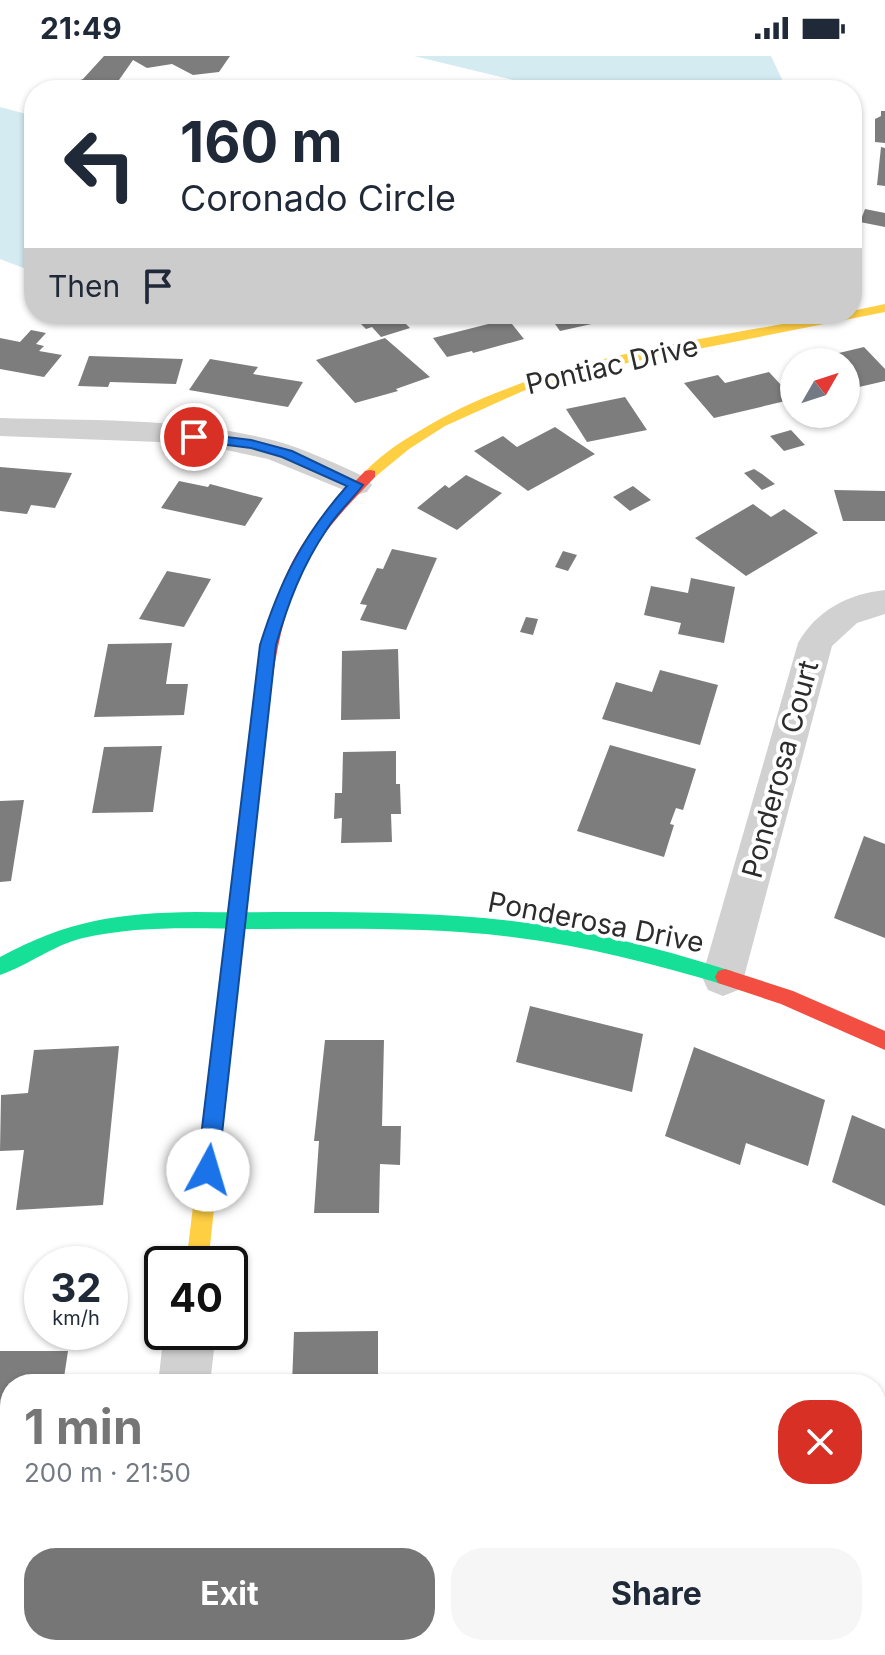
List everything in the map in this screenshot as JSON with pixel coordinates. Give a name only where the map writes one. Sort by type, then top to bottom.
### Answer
[{"type":"street","name":"Pontiac Drive","points":[[862,313],[885,308]]},
{"type":"street","name":"Pontiac Drive","points":[[199,1246],[268,645],[283,595],[298,562],[323,523],[356,485],[414,438],[464,410],[539,379],[805,324]]},
{"type":"street","points":[[0,427],[176,435],[251,444],[287,454],[356,485]]},
{"type":"street","name":"Ponderosa Court","points":[[723,977],[815,643],[831,621],[854,609],[885,602]]},
{"type":"street","name":"Ponderosa Drive","points":[[0,967],[42,945],[80,931],[138,921],[374,921],[482,926],[545,934],[679,962],[786,997],[885,1041]]},
{"type":"street","points":[[185,1374],[188,1350]]},
{"type":"water","points":[[414,56],[771,56],[782,80],[514,80]]},
{"type":"water","points":[[0,107],[24,113],[24,268],[0,259]]},
{"type":"building","points":[[104,56],[230,56],[219,72],[193,75],[172,64],[147,68],[133,60],[119,80],[80,80]]},
{"type":"building","points":[[881,111],[885,111],[885,143],[875,142],[875,119],[881,116]]},
{"type":"building","points":[[881,147],[885,148],[885,186],[877,185]]},
{"type":"building","points":[[865,209],[885,213],[885,227],[862,222]]},
{"type":"building","points":[[361,324],[406,324],[410,328],[381,337],[372,327],[366,329]]},
{"type":"building","points":[[488,324],[512,324],[524,339],[447,357],[433,338]]},
{"type":"building","points":[[555,324],[592,324],[560,331]]},
{"type":"building","points":[[31,330],[46,333],[36,344],[44,346],[39,351],[62,355],[44,377],[0,369],[0,338],[20,342]]},
{"type":"building","points":[[385,338],[430,377],[396,389],[398,391],[355,403],[316,360]]},
{"type":"building","points":[[864,347],[885,369],[885,381],[860,387],[860,348]]},
{"type":"building","points":[[89,356],[183,359],[176,384],[110,382],[108,387],[78,386]]},
{"type":"building","points":[[210,359],[258,367],[253,374],[303,382],[288,407],[189,390]]},
{"type":"building","points":[[769,372],[780,384],[780,402],[714,418],[684,383],[718,375],[725,383]]},
{"type":"building","points":[[625,397],[647,430],[587,442],[566,409]]},
{"type":"building","points":[[555,427],[595,454],[528,491],[474,451],[503,436],[517,447]]},
{"type":"building","points":[[791,430],[805,445],[784,451],[770,436]]},
{"type":"building","points":[[0,467],[72,473],[55,508],[31,505],[27,514],[0,511]]},
{"type":"building","points":[[754,469],[775,484],[762,490],[744,473]]},
{"type":"building","points":[[466,475],[502,493],[457,530],[417,508],[445,485],[449,488]]},
{"type":"building","points":[[179,481],[208,487],[210,484],[263,498],[245,526],[161,508]]},
{"type":"building","points":[[633,486],[651,500],[630,511],[613,497]]},
{"type":"building","points":[[834,490],[885,491],[885,521],[843,521]]},
{"type":"building","points":[[753,504],[771,517],[784,509],[818,533],[746,576],[695,538]]},
{"type":"building","points":[[392,549],[437,558],[406,630],[360,620],[367,605],[360,604],[377,568],[383,569]]},
{"type":"building","points":[[563,551],[577,555],[568,571],[555,567]]},
{"type":"building","points":[[167,571],[211,579],[184,627],[139,619]]},
{"type":"building","points":[[691,578],[735,587],[724,643],[678,634],[681,623],[644,615],[651,586],[688,593]]},
{"type":"building","points":[[526,617],[538,619],[533,635],[520,632]]},
{"type":"building","points":[[172,643],[166,684],[188,684],[184,715],[94,717],[108,644]]},
{"type":"building","points":[[398,649],[400,719],[341,720],[342,651]]},
{"type":"building","points":[[660,670],[718,685],[700,745],[602,719],[616,682],[652,692]]},
{"type":"building","points":[[610,745],[696,769],[683,810],[676,808],[670,824],[674,825],[664,857],[577,831]]},
{"type":"building","points":[[162,746],[153,812],[92,813],[104,747]]},
{"type":"building","points":[[396,751],[396,784],[400,784],[401,814],[391,814],[392,842],[341,843],[342,818],[334,819],[335,793],[342,793],[343,752]]},
{"type":"building","points":[[24,800],[11,881],[0,882],[0,801]]},
{"type":"building","points":[[864,836],[885,844],[885,938],[834,918]]},
{"type":"building","points":[[530,1006],[643,1034],[632,1092],[516,1062]]},
{"type":"building","points":[[325,1040],[384,1040],[382,1126],[401,1126],[400,1165],[380,1164],[379,1213],[314,1213],[319,1141],[314,1141]]},
{"type":"building","points":[[119,1046],[103,1205],[16,1210],[24,1150],[0,1151],[1,1095],[28,1093],[34,1050]]},
{"type":"building","points":[[694,1047],[825,1100],[808,1166],[746,1143],[740,1165],[665,1136]]},
{"type":"building","points":[[852,1115],[885,1129],[885,1206],[832,1182]]},
{"type":"building","points":[[378,1331],[378,1374],[292,1374],[294,1332]]},
{"type":"building","points":[[0,1351],[68,1351],[65,1374],[0,1374]]},
{"type":"traffic: fast","points":[[0,967],[72,933],[128,923],[196,920],[373,921],[455,924],[544,933],[666,959],[725,977]]},
{"type":"traffic: slow","points":[[862,312],[885,308]]},
{"type":"traffic: slow","points":[[370,474],[404,446],[441,423],[519,388],[644,355],[803,324]]},
{"type":"traffic: slow","points":[[199,1246],[255,761]]},
{"type":"traffic: jam","points":[[255,761],[272,640],[294,572],[337,508],[370,474]]},
{"type":"traffic: jam","points":[[725,977],[786,997],[885,1041]]},
{"type":"route","points":[[194,437],[251,444],[287,454],[356,485],[323,523],[298,562],[283,595],[268,645],[208,1170]]}]
